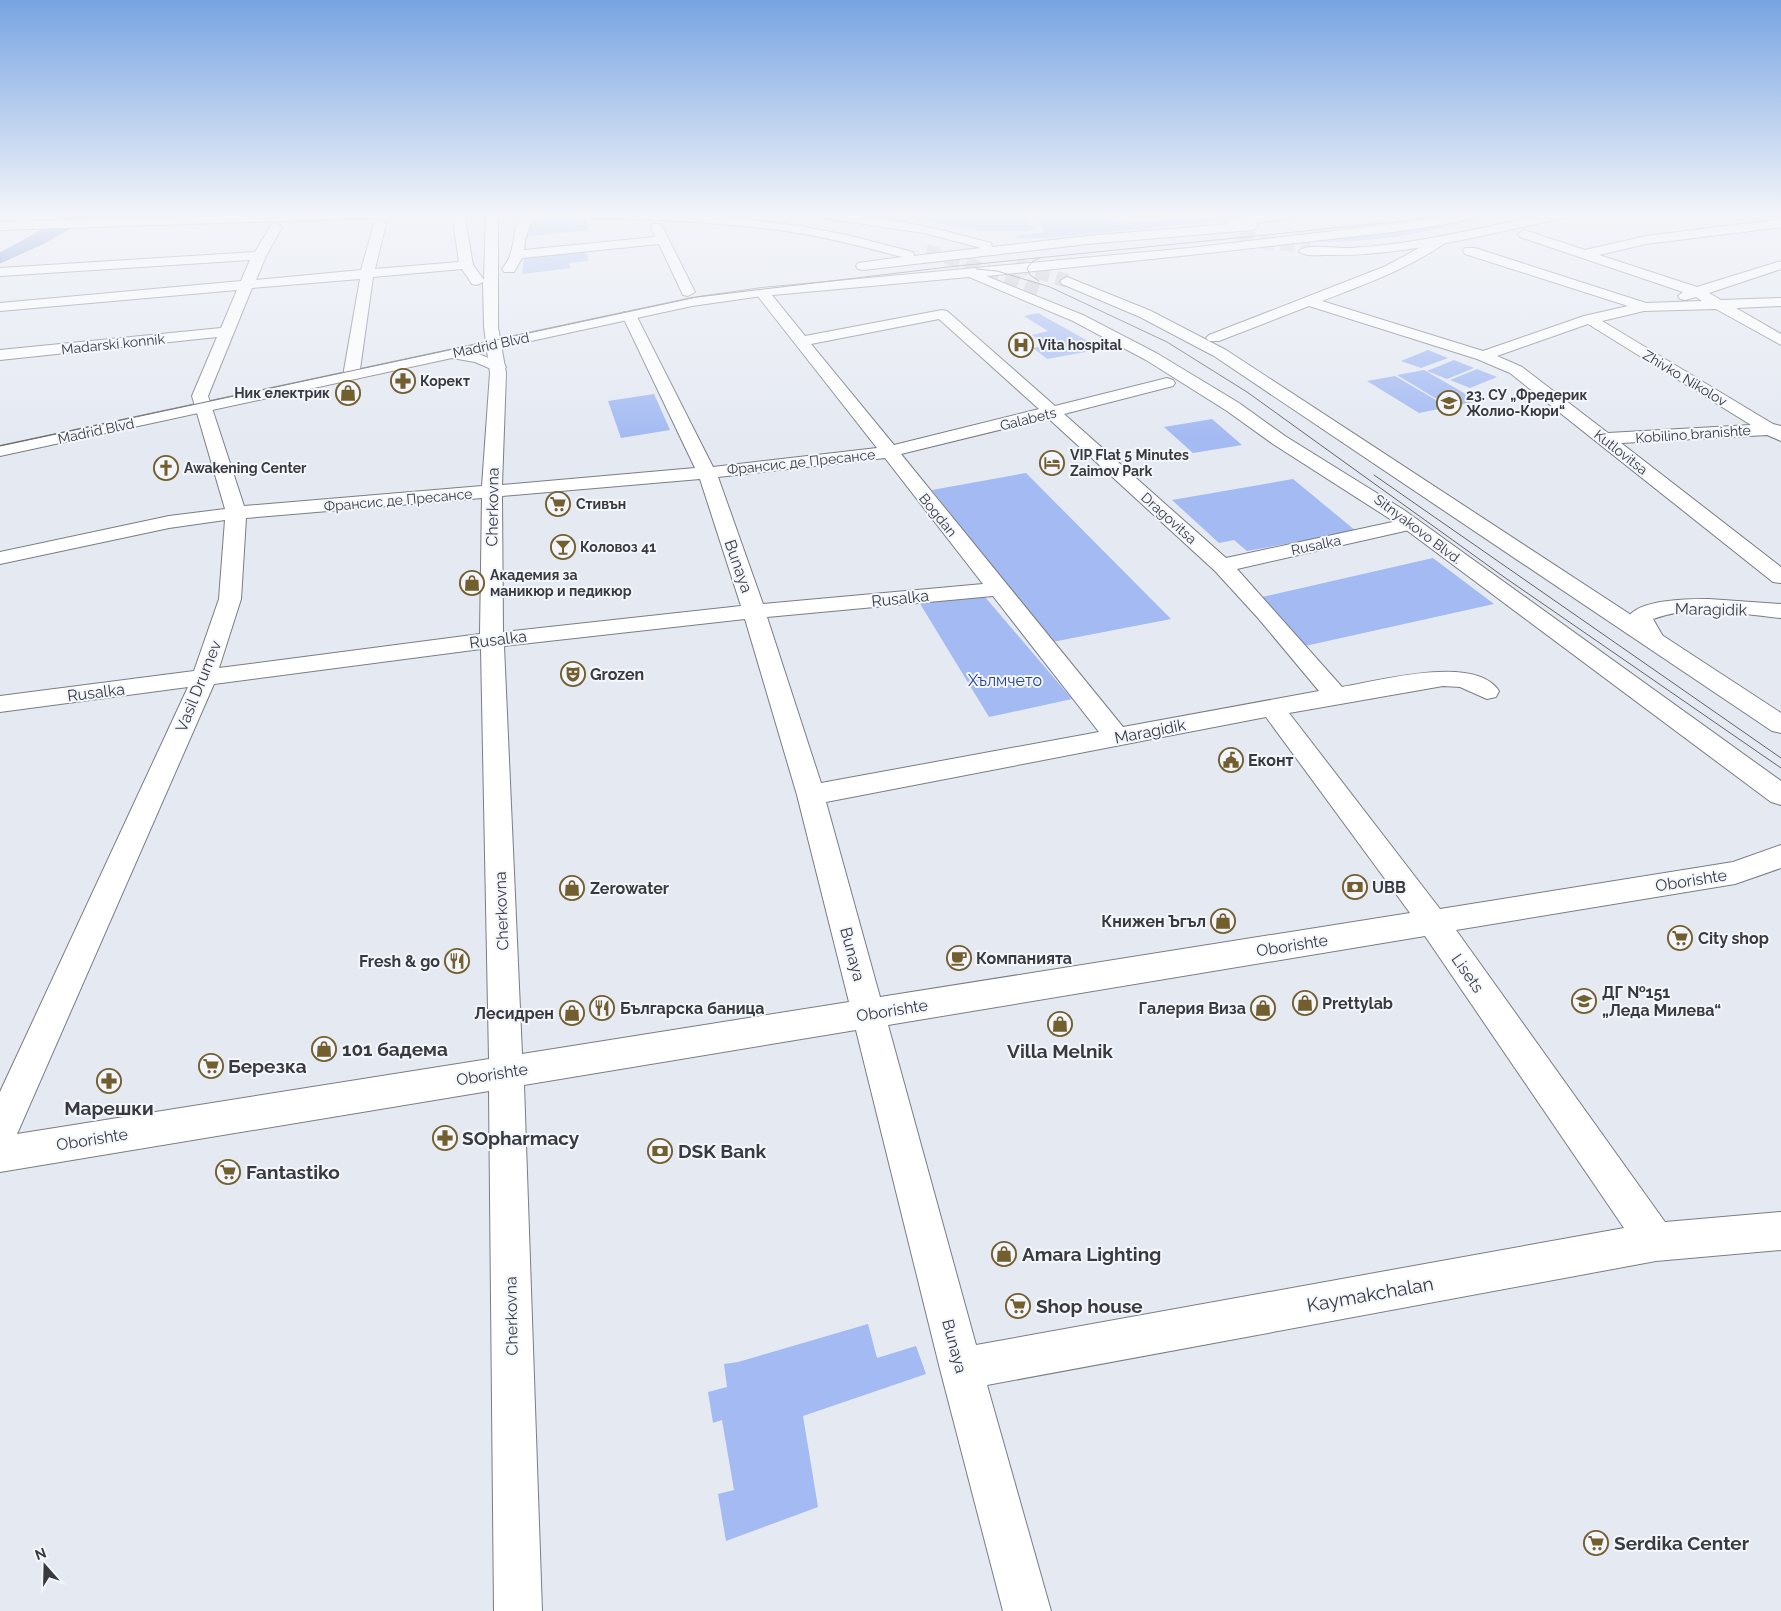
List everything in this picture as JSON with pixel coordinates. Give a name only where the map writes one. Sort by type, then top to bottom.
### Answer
[{"type":"street","points":[[0,307],[220,288]]},
{"type":"street","points":[[202,402],[226,332],[245,288]]},
{"type":"street","points":[[352,370],[365,288]]},
{"type":"street","points":[[483,288],[490,298],[496,288]]},
{"type":"street","name":"Cherkovna","points":[[490,288],[493,339],[498,367],[492,492],[492,640],[506,1072],[518,1611]]},
{"type":"street","points":[[686,288],[688,292]]},
{"type":"street","name":"Madrid Blvd","points":[[0,451],[202,402],[493,339],[710,288]]},
{"type":"street","name":"Madrid Blvd","points":[[352,370],[439,357],[493,339],[692,302],[806,288]]},
{"type":"street","points":[[1009,288],[1078,318],[1188,378],[1279,440],[1411,524]]},
{"type":"street","points":[[1085,288],[1120,302],[1193,337],[1781,725]]},
{"type":"street","points":[[1108,288],[1150,304]]},
{"type":"street","points":[[1214,338],[1340,288]]},
{"type":"street","points":[[1587,288],[1644,307],[1781,302]]},
{"type":"street","points":[[1687,288],[1698,292],[1781,340]]},
{"type":"street","points":[[1483,356],[1589,319],[1644,307],[1710,288]]},
{"type":"street","name":"Sitnyakovo Blvd.","points":[[1038,290],[1121,327],[1184,362],[1297,438],[1411,524],[1781,795]]},
{"type":"street","points":[[1129,291],[1214,338],[1392,457],[1471,520]]},
{"type":"street","name":"Bogdan","points":[[762,292],[997,589],[1117,737]]},
{"type":"street","name":"Kutlovitsa","points":[[1307,301],[1483,356],[1516,370],[1781,576]]},
{"type":"street","name":"Dragovitsa","points":[[800,341],[942,314],[1054,413],[1221,566],[1259,606],[1336,696]]},
{"type":"street","name":"Bunaya","points":[[629,315],[707,473],[755,611],[811,794],[961,1369],[1027,1611]]},
{"type":"street","name":"Zhivko Nikolov","points":[[1589,319],[1777,431]]},
{"type":"street","name":"Madarski konnik","points":[[0,355],[226,332]]},
{"type":"street","points":[[439,357],[473,356],[498,367]]},
{"type":"street","name":"Galabets","points":[[888,452],[1054,413],[1167,383]]},
{"type":"street","name":"Madrid Blvd","points":[[0,438],[202,402]]},
{"type":"street","name":"Vasil Drumev","points":[[0,1132],[204,678],[230,599],[236,513],[202,402]]},
{"type":"street","name":"Kobilino branishte","points":[[1605,439],[1777,431]]},
{"type":"street","name":"Франсис де Пресансе","points":[[0,558],[169,522],[236,513],[707,473],[888,452]]},
{"type":"street","name":"Rusalka","points":[[1221,566],[1411,524]]},
{"type":"street","name":"Rusalka","points":[[0,704],[492,640],[755,611],[997,589]]},
{"type":"street","name":"Maragidik","points":[[1653,640],[1640,616],[1655,609],[1698,606],[1781,611]]},
{"type":"street","name":"Maragidik","points":[[811,794],[1336,696],[1443,678],[1465,680],[1487,691]]},
{"type":"street","name":"Lisets","points":[[1272,708],[1386,857],[1656,1242]]},
{"type":"street","name":"Oborishte","points":[[0,1154],[1735,873],[1781,856]]},
{"type":"street","name":"Kaymakchalan","points":[[961,1369],[1656,1242],[1781,1231]]},
{"type":"green space","points":[[1038,313],[1102,349],[1047,359],[1033,348],[1047,345],[1032,335],[1048,331],[1024,316]]},
{"type":"green space","points":[[1428,350],[1448,358],[1421,368],[1401,361]]},
{"type":"green space","points":[[1454,360],[1474,368],[1447,379],[1427,371]]},
{"type":"green space","points":[[1477,369],[1497,377],[1470,388],[1450,380]]},
{"type":"green space","points":[[1424,370],[1478,401],[1450,407],[1397,375]]},
{"type":"green space","points":[[1395,376],[1448,407],[1419,413],[1367,381]]},
{"type":"green space","points":[[654,394],[670,430],[621,438],[608,401]]},
{"type":"green space","points":[[1212,419],[1242,445],[1193,453],[1164,427]]},
{"type":"green space","points":[[1026,473],[1171,619],[1052,642],[932,490]]},
{"type":"green space","points":[[1293,479],[1356,531],[1247,551],[1234,540],[1219,543],[1172,500]]},
{"type":"green space","points":[[1433,558],[1494,604],[1296,648],[1253,599]]},
{"type":"green space","name":"Хълмчето","points":[[985,597],[1072,699],[989,717],[919,602]]},
{"type":"green space","points":[[868,1324],[877,1358],[916,1346],[926,1374],[803,1416],[818,1507],[726,1541],[718,1494],[734,1490],[722,1420],[713,1423],[708,1392],[727,1387],[724,1364],[738,1362]]},
{"type":"tunnel","points":[[1033,288],[1038,290]]},
{"type":"tram line","points":[[0,446],[697,297],[771,288]]},
{"type":"tram line","points":[[1053,288],[1167,342],[1247,392],[1504,577],[1781,768]]},
{"type":"tram line","points":[[1374,475],[1781,758]]},
{"type":"place","name":"Vita hospital","points":[[1021,345]]},
{"type":"place","name":"Корект","points":[[403,381]]},
{"type":"place","name":"Ник електрик","points":[[348,393]]},
{"type":"place","name":"23. СУ „Фредерик Жолио-Кюри“","points":[[1449,403]]},
{"type":"place","name":"VIP Flat 5 Minutes Zaimov Park","points":[[1052,463]]},
{"type":"place","name":"Awakening Center","points":[[166,468]]},
{"type":"place","name":"Стивън","points":[[558,504]]},
{"type":"place","name":"Коловоз 41","points":[[563,547]]},
{"type":"place","name":"Академия за маникюр и педикюр","points":[[472,583]]},
{"type":"place","name":"Grozen","points":[[573,674]]},
{"type":"place","name":"Еконт","points":[[1231,760]]},
{"type":"place","name":"UBB","points":[[1355,887]]},
{"type":"place","name":"Zerowater","points":[[572,888]]},
{"type":"place","name":"Книжен Ъгъл","points":[[1223,921]]},
{"type":"place","name":"City shop","points":[[1680,938]]},
{"type":"place","name":"Компанията","points":[[959,958]]},
{"type":"place","name":"Fresh & go","points":[[457,961]]},
{"type":"place","name":"ДГ №151 „Леда Милева“","points":[[1584,1001]]},
{"type":"place","name":"Prettylab","points":[[1305,1003]]},
{"type":"place","name":"Българска баница","points":[[602,1008]]},
{"type":"place","name":"Галерия Виза","points":[[1263,1008]]},
{"type":"place","name":"Лесидрен","points":[[572,1013]]},
{"type":"place","name":"Villa Melnik","points":[[1060,1024]]},
{"type":"place","name":"101 бадема","points":[[324,1049]]},
{"type":"place","name":"Березка","points":[[211,1066]]},
{"type":"place","name":"Марешки","points":[[109,1081]]},
{"type":"place","name":"SOpharmacy","points":[[445,1138]]},
{"type":"place","name":"DSK Bank","points":[[660,1151]]},
{"type":"place","name":"Fantastiko","points":[[228,1172]]},
{"type":"place","name":"Amara Lighting","points":[[1004,1254]]},
{"type":"place","name":"Shop house","points":[[1018,1306]]},
{"type":"place","name":"Serdika Center","points":[[1596,1543]]}]
